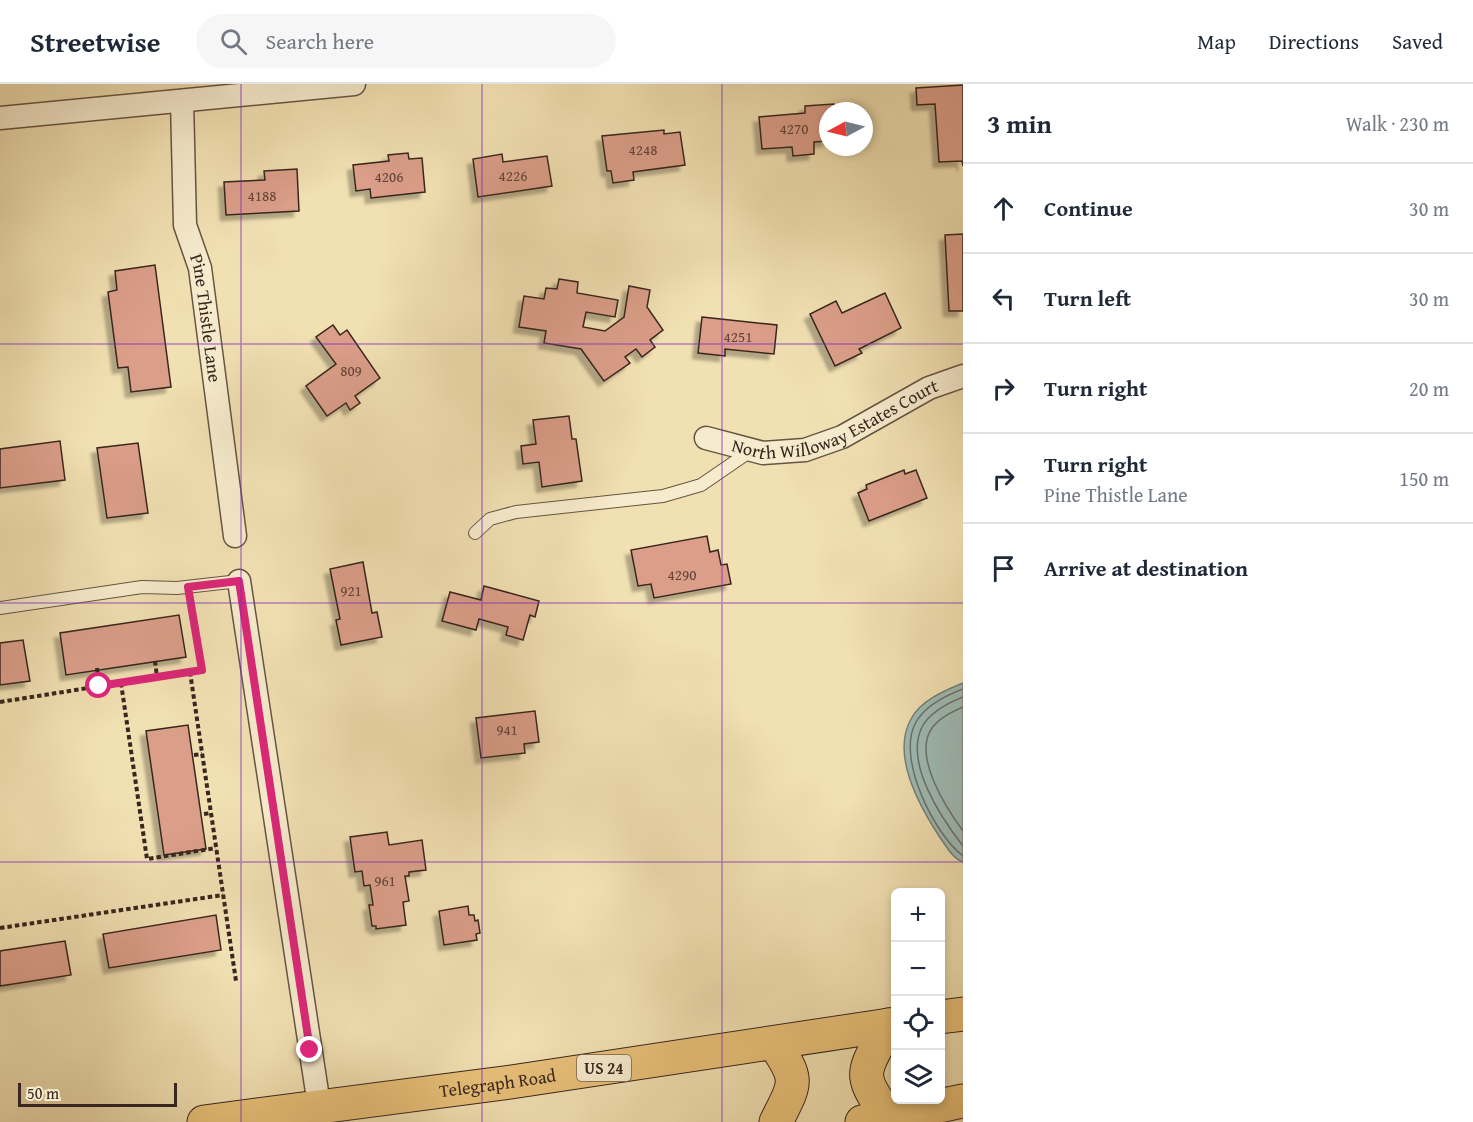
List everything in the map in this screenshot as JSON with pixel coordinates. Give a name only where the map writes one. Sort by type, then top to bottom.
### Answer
[{"type":"highway","points":[[945,1016],[963,1014]]},
{"type":"highway","name":"Telegraph Road","points":[[204,1122],[279,1117],[319,1105],[512,1082],[891,1025]]},
{"type":"highway","points":[[891,1027],[867,1069],[868,1089],[880,1120],[963,1101]]},
{"type":"highway","points":[[774,1043],[791,1068],[793,1080],[792,1092],[776,1122]]},
{"type":"street","points":[[0,118],[354,84]]},
{"type":"street","name":"Pine Thistle Lane","points":[[182,101],[185,225],[200,268],[235,536]]},
{"type":"street","name":"North Willoway Estates Court","points":[[706,438],[764,453],[805,450],[842,437],[929,388],[963,376]]},
{"type":"street","points":[[239,581],[319,1105]]},
{"type":"lane","points":[[475,533],[490,519],[516,512],[663,496],[701,484],[753,450]]},
{"type":"lane","points":[[0,608],[142,587],[188,587],[239,581]]},
{"type":"path","points":[[0,702],[202,670],[188,587]]},
{"type":"path","points":[[155,661],[157,677]]},
{"type":"path","points":[[97,668],[99,686]]},
{"type":"path","points":[[190,672],[236,981]]},
{"type":"path","points":[[121,683],[147,859],[216,848]]},
{"type":"path","points":[[194,755],[202,754]]},
{"type":"path","points":[[204,814],[211,813]]},
{"type":"path","points":[[0,928],[224,895]]},
{"type":"water","points":[[963,683],[963,862],[950,852],[917,798],[906,765],[904,749],[905,734],[915,712],[934,697]]},
{"type":"building","points":[[963,85],[963,166],[962,161],[939,162],[935,104],[917,105],[916,88]]},
{"type":"building","points":[[819,105],[819,142],[814,142],[814,154],[793,156],[792,147],[762,149],[759,117],[805,113],[805,106]]},
{"type":"building","points":[[664,130],[664,134],[680,132],[685,165],[633,172],[634,180],[613,183],[611,171],[607,171],[602,136]]},
{"type":"building","points":[[408,153],[409,159],[422,158],[425,192],[371,198],[370,189],[356,191],[353,165],[389,161],[388,155]]},
{"type":"building","points":[[502,154],[503,162],[547,156],[552,186],[478,197],[473,159]]},
{"type":"building","points":[[297,169],[299,211],[226,215],[224,182],[265,180],[264,171]]},
{"type":"building","points":[[963,234],[963,311],[949,311],[945,235]]},
{"type":"building","points":[[155,265],[171,387],[131,392],[128,367],[118,368],[108,292],[117,290],[115,271]]},
{"type":"building","points":[[559,279],[578,282],[577,293],[618,300],[615,317],[586,312],[583,327],[605,331],[624,317],[629,286],[650,290],[647,307],[663,330],[650,340],[655,347],[642,357],[636,349],[625,357],[630,363],[604,381],[581,349],[544,343],[546,331],[519,327],[524,296],[544,299],[546,288],[557,289]]},
{"type":"building","points":[[885,293],[901,328],[859,349],[862,353],[835,366],[810,314],[836,301],[842,313]]},
{"type":"building","points":[[702,317],[777,325],[774,354],[725,349],[725,356],[698,353]]},
{"type":"building","points":[[333,325],[340,335],[347,330],[380,378],[355,396],[360,403],[350,410],[346,403],[327,416],[306,386],[336,364],[316,337]]},
{"type":"building","points":[[569,416],[572,439],[576,439],[582,481],[542,487],[539,462],[523,464],[521,446],[536,444],[533,420]]},
{"type":"building","points":[[60,441],[65,480],[0,488],[0,449]]},
{"type":"building","points":[[138,443],[148,513],[107,518],[97,448]]},
{"type":"building","points":[[904,470],[905,474],[916,470],[927,498],[869,521],[858,493],[867,489],[866,485]]},
{"type":"building","points":[[707,536],[710,552],[718,550],[721,565],[727,564],[731,584],[654,598],[651,584],[638,586],[631,550]]},
{"type":"building","points":[[363,562],[372,613],[377,612],[382,637],[341,645],[336,620],[340,619],[330,569]]},
{"type":"building","points":[[484,586],[539,601],[535,617],[530,615],[523,640],[506,635],[508,627],[479,619],[476,630],[442,621],[450,592],[481,600]]},
{"type":"building","points":[[179,615],[186,657],[66,675],[60,633]]},
{"type":"building","points":[[23,640],[30,681],[0,685],[0,643]]},
{"type":"building","points":[[535,711],[539,742],[524,744],[525,753],[481,758],[476,718]]},
{"type":"building","points":[[188,725],[206,849],[164,855],[146,731]]},
{"type":"building","points":[[387,832],[389,845],[422,840],[426,870],[409,872],[409,876],[405,876],[409,901],[403,902],[406,925],[376,929],[376,926],[372,926],[369,905],[373,905],[370,885],[364,886],[362,871],[355,872],[350,837]]},
{"type":"building","points":[[468,906],[469,915],[474,915],[475,921],[478,920],[480,933],[476,934],[477,940],[444,945],[439,911]]},
{"type":"building","points":[[216,915],[221,950],[109,968],[103,934]]},
{"type":"building","points":[[65,941],[71,975],[0,986],[0,951]]},
{"type":"route","points":[[99,686],[202,670],[188,587],[239,581],[310,1050]]}]
